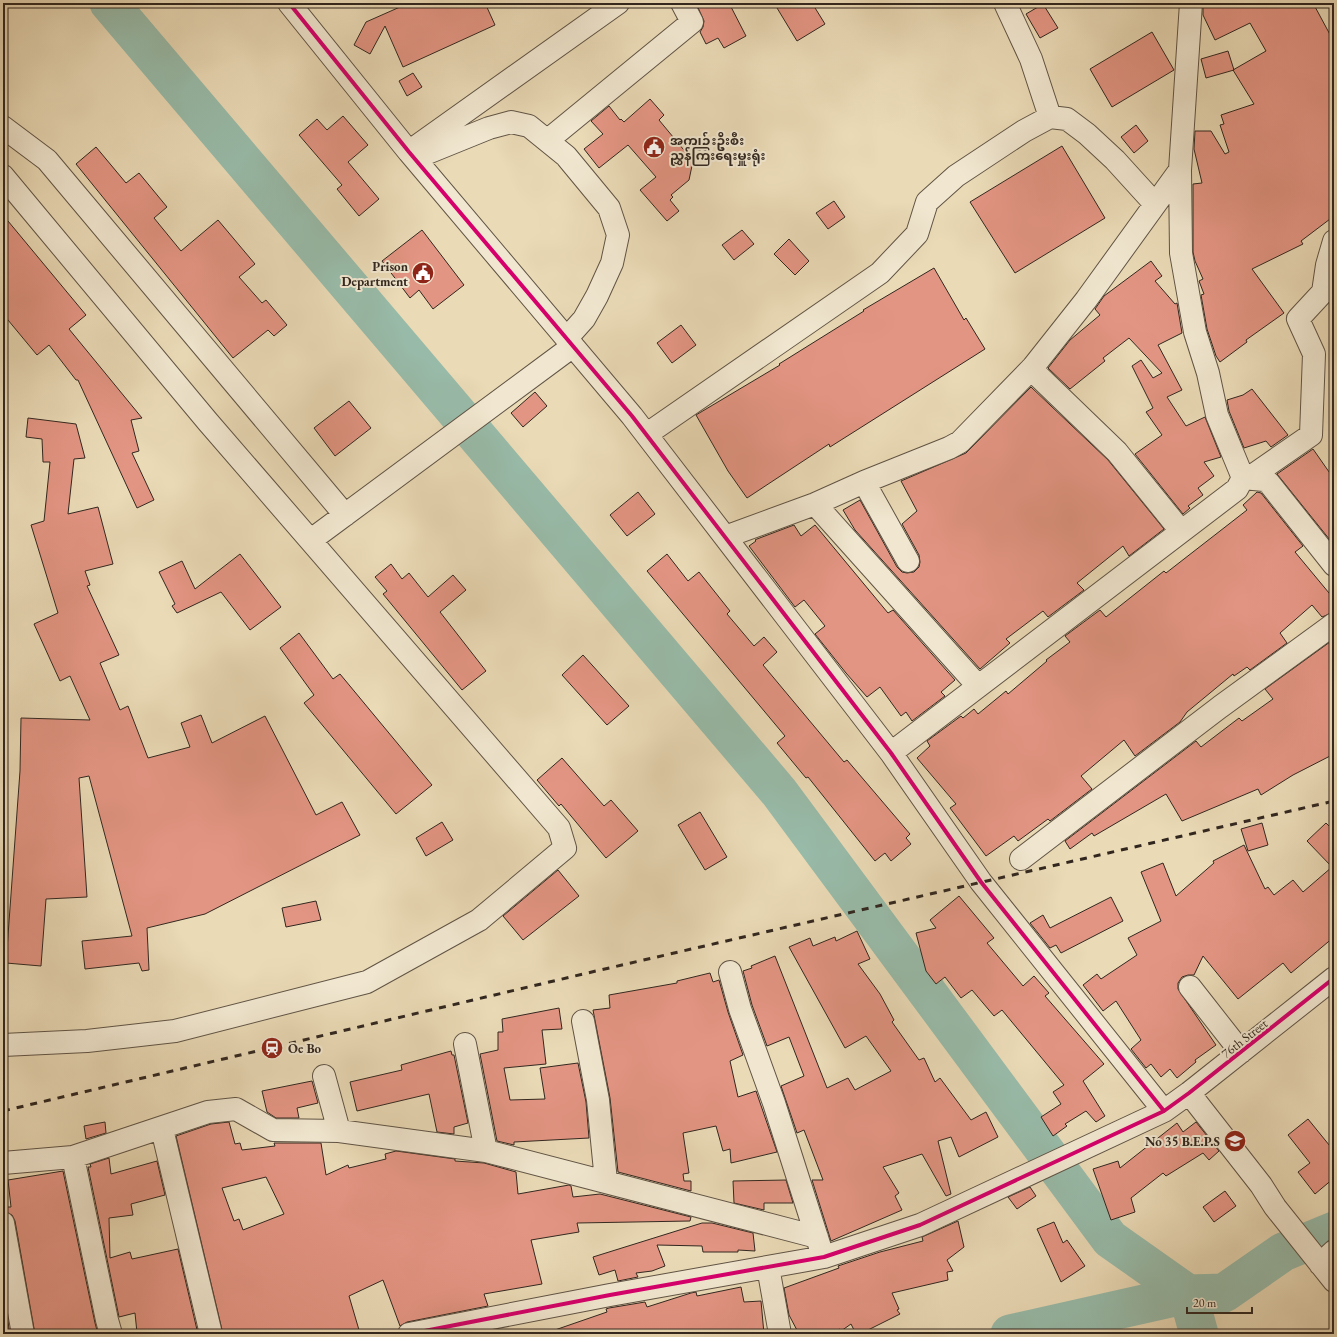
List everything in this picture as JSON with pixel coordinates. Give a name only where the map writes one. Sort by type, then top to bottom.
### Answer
[{"type":"street","points":[[290,3],[412,155],[647,434],[890,753],[981,882],[1164,1110]]},
{"type":"street","points":[[412,155],[618,3]]},
{"type":"street","points":[[548,140],[692,22],[682,3]]},
{"type":"street","points":[[1005,3],[1031,59],[1050,116]]},
{"type":"street","points":[[1191,3],[1180,170],[1181,253],[1195,332],[1208,373],[1217,415],[1246,478]]},
{"type":"street","points":[[647,434],[880,273],[917,234],[927,202],[956,176],[1024,131],[1050,116],[1067,119],[1087,134],[1115,160],[1155,204]]},
{"type":"street","points":[[311,540],[514,391],[570,342],[597,296],[612,263],[618,235],[609,208],[566,156],[530,126],[511,122],[489,128],[412,155]]},
{"type":"street","points":[[3,126],[47,160],[345,515]]},
{"type":"street","points":[[725,537],[815,504],[960,442],[1031,369],[1086,300],[1180,170]]},
{"type":"street","points":[[3,176],[208,422],[559,828],[565,848],[479,920],[366,982],[175,1031],[87,1041],[3,1045]]},
{"type":"street","points":[[890,753],[1236,489],[1246,478],[1311,435],[1314,354],[1298,319],[1323,292],[1327,265],[1334,241]]},
{"type":"street","points":[[1031,369],[1117,452],[1181,531]]},
{"type":"street","points":[[1246,478],[1264,480],[1270,483],[1334,565]]},
{"type":"street","points":[[864,482],[908,561]]},
{"type":"street","points":[[815,504],[978,686]]},
{"type":"street","points":[[1021,859],[1220,707],[1334,624]]},
{"type":"street","points":[[730,972],[740,1009],[774,1103],[824,1257]]},
{"type":"street","name":"76th Street","points":[[409,1334],[610,1295],[824,1257],[920,1225],[1164,1110],[1189,1093],[1334,978]]},
{"type":"street","points":[[1190,987],[1241,1052]]},
{"type":"street","points":[[583,1021],[598,1100],[606,1181]]},
{"type":"street","points":[[465,1044],[486,1151]]},
{"type":"street","points":[[324,1076],[339,1131]]},
{"type":"street","points":[[1189,1093],[1261,1185],[1275,1207],[1306,1247],[1327,1257],[1334,1281]]},
{"type":"street","points":[[3,1163],[73,1157],[162,1129],[173,1123],[208,1112],[236,1109],[273,1130],[339,1131],[486,1151],[817,1237]]},
{"type":"street","points":[[162,1129],[211,1334]]},
{"type":"street","points":[[73,1157],[111,1334]]},
{"type":"street","points":[[3,1223],[23,1334]]},
{"type":"street","points":[[768,1267],[780,1334]]},
{"type":"building","points":[[409,3],[485,3],[495,25],[403,67],[385,26],[370,54],[354,45],[366,22]]},
{"type":"building","points":[[696,3],[729,3],[746,36],[724,48],[718,38],[706,44],[700,32],[704,21]]},
{"type":"building","points":[[774,3],[812,3],[825,24],[797,41]]},
{"type":"building","points":[[1203,3],[1313,3],[1334,42],[1334,216],[1301,241],[1303,244],[1252,269],[1284,313],[1246,340],[1247,342],[1220,362],[1216,356],[1207,329],[1201,295],[1204,294],[1199,281],[1203,279],[1195,261],[1193,252],[1193,184],[1202,183],[1194,149],[1195,131],[1211,131],[1225,154],[1229,152],[1220,125],[1224,124],[1221,115],[1254,104],[1233,70],[1266,51],[1250,23],[1215,40],[1203,15]]},
{"type":"building","points":[[1043,4],[1058,28],[1040,38],[1026,14]]},
{"type":"building","points":[[1152,32],[1174,70],[1112,107],[1090,69]]},
{"type":"building","points":[[1228,51],[1234,70],[1206,78],[1201,59]]},
{"type":"building","points":[[413,73],[422,87],[407,96],[399,81]]},
{"type":"building","points":[[650,99],[664,115],[659,120],[693,161],[689,180],[671,195],[673,197],[670,200],[679,211],[667,221],[640,190],[656,177],[628,145],[599,168],[584,149],[603,134],[591,121],[609,106],[620,120],[621,119],[624,122]]},
{"type":"building","points":[[343,116],[368,145],[348,162],[379,199],[359,216],[337,189],[342,185],[299,135],[317,119],[327,130]]},
{"type":"building","points":[[1136,125],[1148,141],[1134,153],[1121,137]]},
{"type":"building","points":[[1062,146],[1105,218],[1015,273],[970,202]]},
{"type":"building","points":[[96,147],[126,183],[139,173],[167,207],[154,218],[181,251],[218,220],[255,264],[239,277],[262,303],[266,300],[287,325],[274,336],[268,330],[233,358],[76,164]]},
{"type":"building","points":[[834,201],[845,217],[828,229],[816,213]]},
{"type":"building","points":[[3,215],[86,315],[69,329],[142,418],[131,420],[139,451],[132,453],[154,500],[137,508],[78,380],[76,380],[49,345],[37,355],[3,314]]},
{"type":"building","name":"Prison Department","points":[[422,230],[464,285],[433,309],[419,290],[410,298],[382,261]]},
{"type":"building","points":[[742,230],[754,244],[734,260],[722,245]]},
{"type":"building","points":[[789,239],[809,261],[795,275],[774,254]]},
{"type":"building","points":[[1151,261],[1162,276],[1155,281],[1175,304],[1177,303],[1182,333],[1158,345],[1182,390],[1167,397],[1186,426],[1205,417],[1221,457],[1204,462],[1214,476],[1198,488],[1203,495],[1188,506],[1190,508],[1183,514],[1135,454],[1162,435],[1146,412],[1153,408],[1132,366],[1141,360],[1153,378],[1162,373],[1129,338],[1103,358],[1105,361],[1070,389],[1048,368],[1070,340],[1100,315],[1095,309],[1104,296]]},
{"type":"building","points":[[934,268],[964,320],[966,318],[985,349],[830,447],[829,444],[747,498],[728,471],[696,415],[780,365],[779,364],[864,311],[863,310]]},
{"type":"building","points":[[681,325],[696,345],[672,363],[657,343]]},
{"type":"building","points":[[1031,387],[1108,460],[1164,529],[1129,556],[1123,546],[1077,583],[1084,590],[1048,617],[1043,611],[1006,639],[1010,643],[980,669],[855,530],[843,510],[860,500],[897,567],[902,572],[914,572],[919,567],[919,555],[902,524],[917,511],[901,481],[966,453]]},
{"type":"building","points":[[1252,389],[1288,435],[1271,447],[1266,441],[1244,448],[1229,411],[1227,400],[1243,395]]},
{"type":"building","points":[[535,392],[547,406],[523,427],[511,413]]},
{"type":"building","points":[[349,401],[371,428],[335,456],[314,428]]},
{"type":"building","points":[[28,418],[76,424],[85,458],[74,459],[68,514],[98,507],[113,564],[85,571],[90,585],[87,586],[119,655],[100,663],[120,710],[128,706],[148,758],[190,747],[181,723],[201,715],[212,743],[265,716],[316,815],[342,802],[360,835],[205,914],[147,928],[149,970],[142,971],[139,963],[85,969],[82,941],[132,936],[89,776],[79,778],[87,897],[46,899],[41,966],[6,963],[20,771],[21,718],[90,720],[70,676],[60,681],[34,624],[58,613],[31,525],[44,521],[50,462],[43,462],[42,439],[26,437]]},
{"type":"building","points":[[1313,449],[1334,479],[1334,545],[1277,474]]},
{"type":"building","points":[[638,492],[655,514],[627,536],[610,515]]},
{"type":"building","points":[[1257,492],[1261,493],[1303,546],[1295,552],[1334,599],[1334,612],[1322,617],[1312,605],[1280,633],[1287,643],[1250,670],[1247,667],[1234,676],[1233,674],[1187,712],[1180,722],[1135,756],[1124,740],[1081,776],[1092,789],[1050,821],[1048,819],[1018,841],[1014,836],[986,856],[950,808],[956,804],[917,758],[930,746],[927,741],[961,716],[963,718],[974,709],[978,714],[1006,691],[1008,694],[1047,661],[1046,660],[1070,642],[1065,636],[1100,610],[1106,617],[1164,571],[1166,573],[1247,510],[1243,505]]},
{"type":"building","points":[[794,525],[801,536],[815,525],[888,613],[893,610],[955,680],[941,692],[945,696],[912,721],[906,712],[901,716],[880,687],[867,697],[815,634],[825,626],[804,600],[795,607],[749,546],[757,539]]},
{"type":"building","points":[[240,554],[281,607],[250,630],[221,592],[177,613],[172,606],[175,604],[159,572],[182,561],[195,589]]},
{"type":"building","points":[[667,554],[688,581],[699,572],[730,611],[727,614],[754,646],[764,637],[777,652],[763,665],[844,762],[847,760],[910,834],[906,838],[911,844],[891,861],[885,853],[875,861],[808,777],[806,778],[777,743],[785,736],[647,571]]},
{"type":"building","points":[[391,564],[402,579],[409,573],[428,597],[453,575],[466,590],[440,612],[486,671],[462,690],[383,594],[387,591],[375,577]]},
{"type":"building","points":[[299,633],[333,679],[340,674],[432,785],[396,814],[304,703],[314,695],[280,648]]},
{"type":"building","points":[[1334,639],[1334,754],[1293,775],[1261,795],[1258,789],[1182,821],[1166,794],[1094,836],[1092,833],[1070,849],[1065,841],[1196,741],[1201,747],[1239,718],[1242,721],[1273,699],[1265,689]]},
{"type":"building","points":[[583,655],[629,706],[607,725],[562,675]]},
{"type":"building","points":[[562,758],[604,806],[611,800],[638,831],[606,858],[561,804],[559,806],[537,780]]},
{"type":"building","points":[[700,812],[727,857],[705,870],[678,825]]},
{"type":"building","points":[[442,822],[453,840],[426,856],[416,838]]},
{"type":"building","points":[[1262,823],[1268,845],[1248,851],[1241,829]]},
{"type":"building","points":[[1326,823],[1334,831],[1334,937],[1291,973],[1283,963],[1238,999],[1203,956],[1194,975],[1182,977],[1178,983],[1178,989],[1216,1045],[1195,1060],[1196,1062],[1177,1078],[1170,1069],[1161,1077],[1151,1064],[1146,1068],[1131,1049],[1141,1040],[1116,1001],[1103,1011],[1083,985],[1097,974],[1101,979],[1137,955],[1128,938],[1161,921],[1141,872],[1163,863],[1176,896],[1214,863],[1213,861],[1244,845],[1265,889],[1268,887],[1274,895],[1293,880],[1303,892],[1332,867],[1307,841]]},
{"type":"building","points":[[558,870],[579,896],[523,940],[503,916]]},
{"type":"building","points":[[959,896],[994,938],[987,943],[1023,986],[1034,976],[1049,993],[1045,996],[1104,1064],[1083,1081],[1105,1116],[1096,1122],[1086,1111],[1065,1124],[1067,1126],[1053,1136],[1041,1117],[1061,1104],[1053,1092],[1064,1085],[1002,1010],[994,1016],[972,990],[961,998],[945,977],[936,984],[926,971],[916,933],[936,928],[930,920]]},
{"type":"building","points":[[1111,897],[1123,921],[1061,953],[1056,945],[1050,948],[1030,923],[1043,915],[1050,928]]},
{"type":"building","points":[[316,901],[321,920],[286,927],[282,908]]},
{"type":"building","points":[[857,931],[870,959],[858,964],[880,994],[894,1020],[892,1022],[919,1060],[924,1058],[935,1082],[940,1078],[971,1120],[986,1112],[998,1137],[959,1157],[951,1137],[938,1141],[951,1194],[946,1196],[922,1154],[883,1167],[899,1193],[895,1196],[902,1210],[831,1241],[812,1180],[823,1180],[804,1130],[797,1133],[781,1086],[804,1076],[789,1037],[767,1046],[752,1005],[743,971],[775,956],[827,1088],[848,1078],[855,1090],[891,1071],[866,1036],[845,1048],[789,947],[810,938],[813,946],[835,937],[836,941]]},
{"type":"building","points":[[710,973],[713,982],[719,980],[743,1055],[730,1061],[738,1097],[756,1091],[777,1152],[731,1163],[730,1149],[723,1151],[716,1126],[683,1133],[689,1173],[683,1174],[684,1181],[691,1181],[691,1191],[618,1172],[610,1098],[593,1010],[610,1008],[609,995],[677,983],[677,981]]},
{"type":"building","points":[[559,1008],[562,1029],[542,1030],[546,1064],[504,1068],[510,1100],[545,1099],[540,1068],[578,1063],[586,1102],[589,1138],[514,1142],[514,1145],[497,1141],[480,1054],[498,1050],[498,1032],[503,1032],[502,1019]]},
{"type":"building","points":[[451,1051],[452,1055],[454,1055],[468,1123],[454,1127],[454,1134],[437,1132],[429,1094],[357,1111],[350,1082],[402,1070],[401,1065]]},
{"type":"building","points":[[312,1081],[318,1103],[297,1108],[299,1118],[276,1118],[267,1112],[262,1091]]},
{"type":"building","points":[[1308,1119],[1334,1151],[1334,1178],[1315,1194],[1298,1172],[1310,1163],[1288,1135]]},
{"type":"building","points":[[105,1122],[106,1133],[86,1139],[84,1126]]},
{"type":"building","points":[[229,1122],[235,1144],[240,1143],[242,1150],[275,1146],[274,1143],[321,1143],[326,1175],[348,1165],[349,1168],[386,1159],[385,1154],[396,1151],[455,1159],[455,1161],[484,1163],[516,1172],[518,1194],[569,1185],[571,1186],[573,1197],[600,1194],[691,1217],[690,1221],[577,1223],[579,1232],[531,1240],[542,1284],[484,1294],[488,1306],[407,1322],[400,1326],[383,1280],[349,1296],[359,1330],[345,1334],[223,1334],[176,1136],[211,1124]],"holes":[[[266,1177],[284,1214],[243,1230],[239,1219],[234,1221],[222,1188]]]},
{"type":"building","points":[[1196,1122],[1219,1151],[1209,1160],[1203,1153],[1166,1176],[1163,1173],[1131,1198],[1135,1212],[1111,1220],[1093,1169],[1118,1161],[1120,1168],[1177,1123],[1183,1132]]},
{"type":"building","points":[[109,1158],[111,1174],[157,1161],[165,1195],[131,1204],[133,1215],[109,1218],[110,1258],[130,1252],[132,1259],[178,1249],[198,1334],[172,1334],[171,1331],[137,1333],[135,1313],[119,1317],[88,1167],[91,1167],[90,1164]]},
{"type":"building","points":[[63,1171],[98,1334],[55,1334],[54,1330],[35,1334],[15,1221],[12,1215],[3,1211],[3,1207],[11,1207],[8,1180]]},
{"type":"building","points":[[786,1180],[793,1203],[764,1203],[764,1210],[734,1203],[733,1181]]},
{"type":"building","points":[[1030,1187],[1036,1196],[1017,1209],[1008,1197]]},
{"type":"building","points":[[1225,1191],[1236,1206],[1214,1222],[1203,1207]]},
{"type":"building","points":[[958,1221],[964,1247],[947,1260],[953,1271],[947,1272],[948,1280],[892,1293],[899,1309],[897,1310],[900,1314],[860,1334],[856,1334],[851,1324],[841,1331],[840,1329],[829,1334],[799,1334],[789,1315],[784,1288],[839,1268],[838,1266],[880,1252],[923,1241],[922,1237]]},
{"type":"building","points":[[1054,1222],[1063,1243],[1067,1240],[1085,1266],[1061,1282],[1037,1229]]},
{"type":"building","points":[[702,1223],[712,1223],[753,1233],[755,1251],[738,1250],[738,1252],[703,1252],[702,1246],[657,1245],[665,1266],[652,1271],[636,1273],[638,1277],[618,1281],[615,1270],[599,1275],[593,1257]]},
{"type":"building","points":[[741,1287],[744,1302],[761,1301],[764,1334],[552,1334],[552,1331],[607,1312],[606,1309],[609,1308],[645,1302],[647,1307],[691,1293],[696,1292],[697,1296]]},
{"type":"building","points":[[3,1293],[10,1334],[3,1334]]},
{"type":"building","points":[[493,1330],[494,1334],[475,1334]]},
{"type":"waterway","points":[[109,3],[779,792],[1110,1239],[1188,1294],[1224,1293],[1283,1252],[1334,1231]]},
{"type":"waterway","points":[[1010,1334],[1188,1294],[1199,1334]]},
{"type":"railway","points":[[3,1111],[596,971],[1334,801]]},
{"type":"cycle path","points":[[289,3],[409,152],[632,416],[891,753],[981,882],[1164,1111]]},
{"type":"cycle path","points":[[409,1334],[610,1295],[824,1257],[920,1225],[1164,1111],[1189,1093],[1334,978]]},
{"type":"place","name":"အကျဉ်းဦးစီး ညွှန်ကြးရေးမှူးရုံး","points":[[654,147]]},
{"type":"place","name":"Prison Department","points":[[423,273]]},
{"type":"place","name":"Oe Bo","points":[[272,1048]]},
{"type":"place","name":"No 35 B.E.P.S","points":[[1235,1141]]}]
